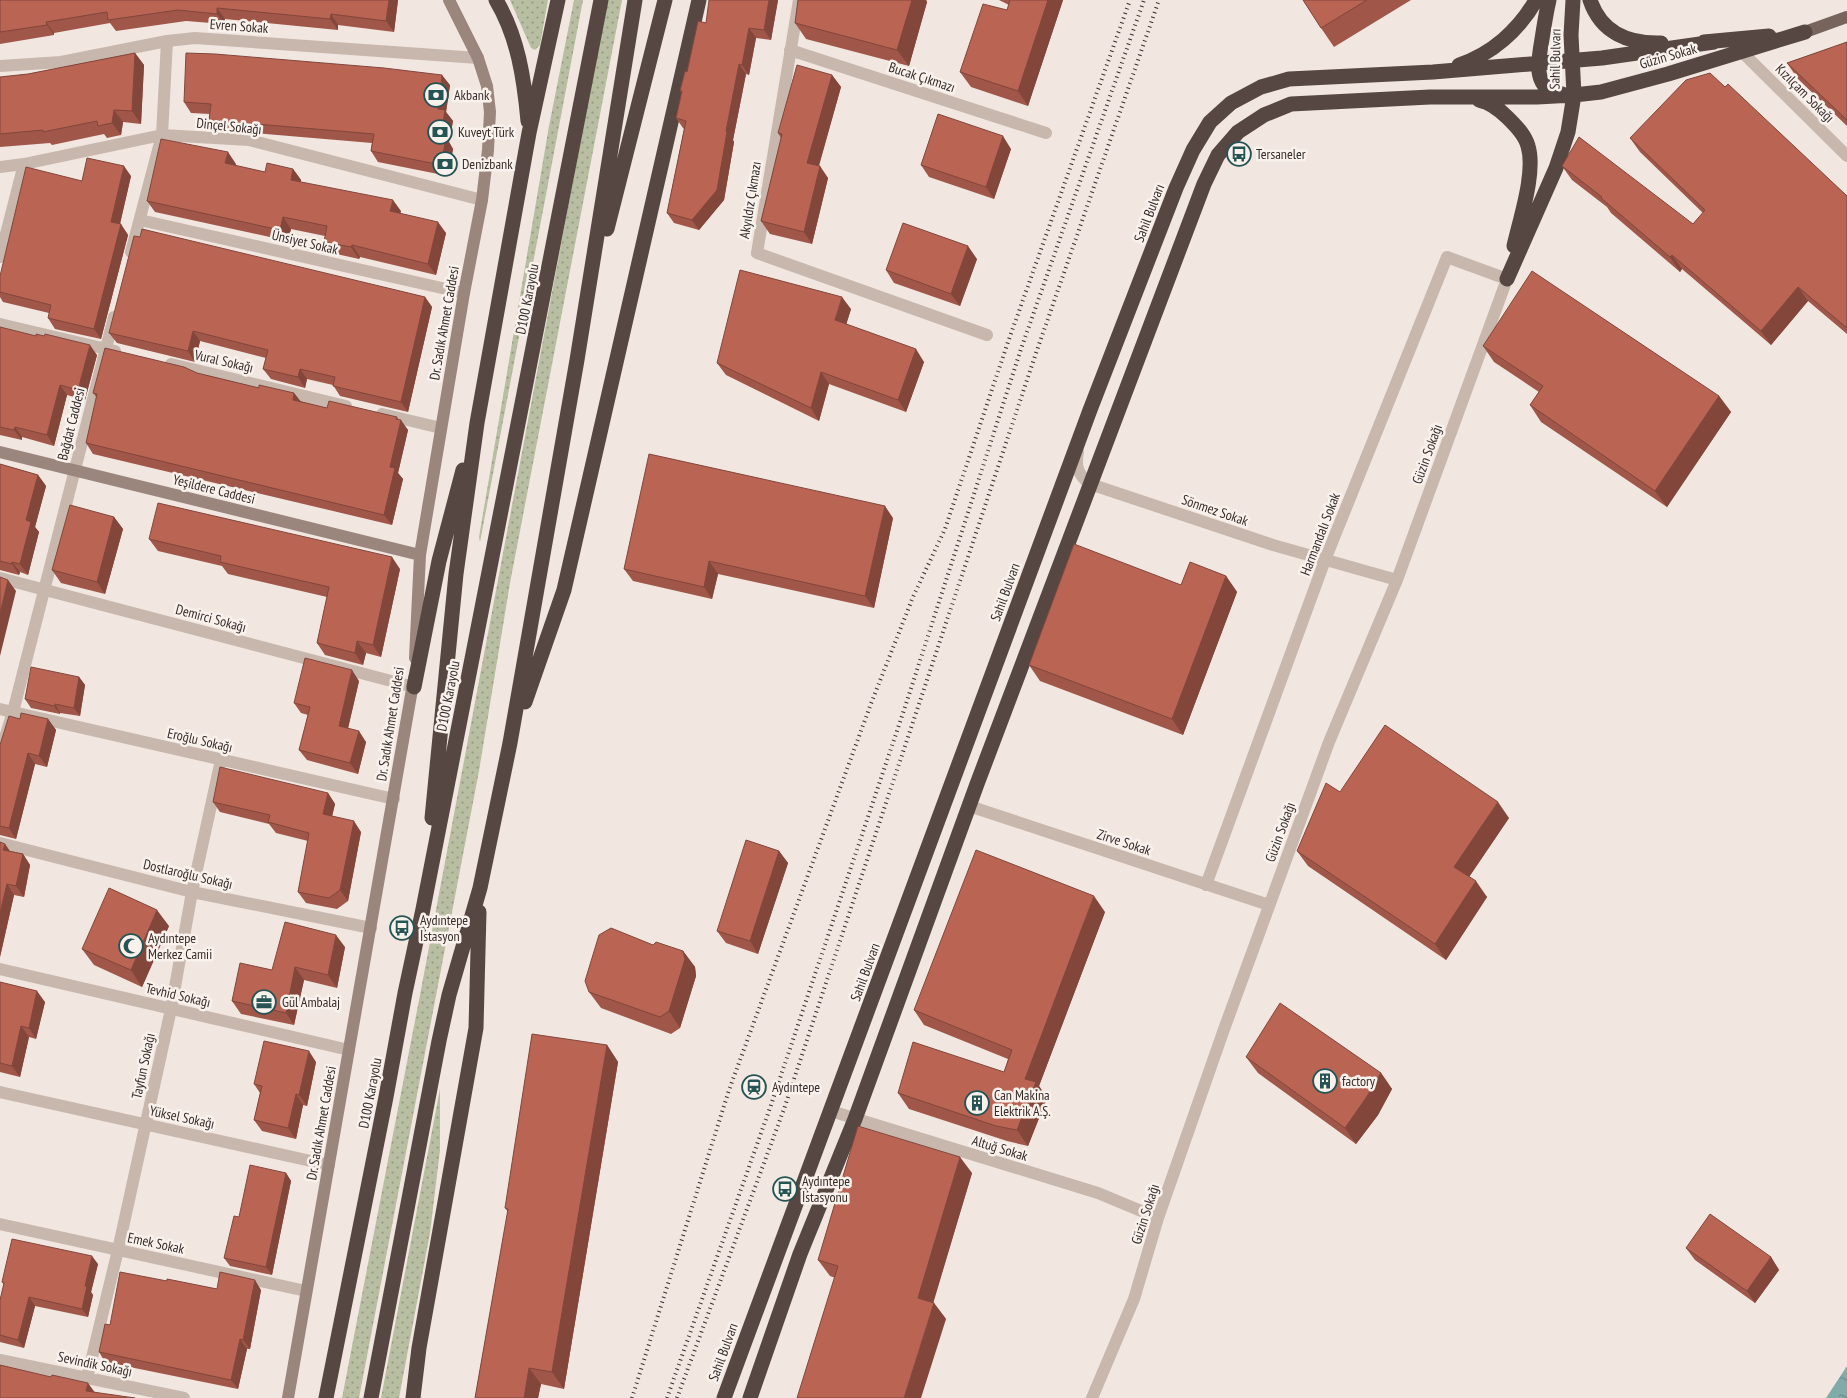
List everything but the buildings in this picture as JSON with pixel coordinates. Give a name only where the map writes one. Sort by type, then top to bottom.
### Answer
[{"type":"highway","points":[[496,0],[515,43],[521,65],[529,133]]},
{"type":"highway","points":[[423,909],[456,574],[477,424],[529,133],[558,0]]},
{"type":"highway","name":"D100 Karayolu","points":[[325,1398],[333,1366],[601,0]]},
{"type":"highway","points":[[371,1398],[439,1041],[449,995],[480,888],[510,743],[577,360],[636,0]]},
{"type":"highway","points":[[577,360],[606,233],[665,0]]},
{"type":"highway","points":[[510,743],[564,590],[699,0]]},
{"type":"highway","points":[[1433,72],[1477,58],[1493,48],[1527,16],[1536,0]]},
{"type":"highway","name":"Sahil Bulvarı","points":[[1549,0],[1537,63],[1539,75],[1543,85],[1553,92],[1574,95],[1571,35],[1573,0]]},
{"type":"highway","points":[[1590,0],[1593,10],[1605,25],[1625,39],[1648,44],[1714,42]]},
{"type":"highway","points":[[1537,63],[1628,55],[1714,42],[1805,32]]},
{"type":"highway","name":"Güzin Sokak","points":[[1537,97],[1601,92],[1668,74],[1805,32]]},
{"type":"highway","name":"Sahil Bulvarı","points":[[724,1398],[1086,423],[1176,188],[1193,150],[1210,122],[1231,103],[1261,88],[1289,79],[1433,72],[1537,63]]},
{"type":"highway","points":[[1507,279],[1556,168],[1568,132],[1574,95]]},
{"type":"highway","name":"Sahil Bulvarı","points":[[750,1398],[800,1254],[855,1119],[969,806],[1090,484],[1204,184],[1218,155],[1238,132],[1264,115],[1291,104],[1430,97],[1537,97]]},
{"type":"highway","points":[[1457,98],[1486,101],[1502,112],[1518,128],[1528,146],[1531,169],[1507,279]]},
{"type":"highway","points":[[414,687],[439,561],[456,493],[477,424]]},
{"type":"highway","points":[[413,1398],[419,1348],[476,1028],[480,888]]},
{"type":"main road","name":"Dr. Sadık Ahmet Caddesi","points":[[288,1398],[414,687],[420,555],[440,428],[482,200],[488,150],[490,112],[487,86],[478,58],[449,0]]},
{"type":"main road","points":[[1805,32],[1847,17]]},
{"type":"main road","name":"Yeşildere Caddesi","points":[[0,452],[420,555]]},
{"type":"street","name":"Akyıldız Çıkmazı","points":[[799,0],[757,254],[987,335]]},
{"type":"street","name":"Evren Sokak","points":[[0,66],[61,62],[167,41],[195,38],[478,58]]},
{"type":"street","points":[[128,266],[162,135],[167,41]]},
{"type":"street","name":"Bucak Çıkmazı","points":[[790,50],[1046,133]]},
{"type":"street","name":"Kızılçam Sokağı","points":[[1741,51],[1847,156]]},
{"type":"street","name":"Dinçel Sokağı","points":[[0,166],[24,164],[162,135],[249,140],[482,200]]},
{"type":"street","points":[[0,257],[24,164]]},
{"type":"street","name":"Ünsiyet Sokak","points":[[140,220],[464,293]]},
{"type":"street","name":"Harmandalı Sokak","points":[[1206,885],[1325,560],[1447,257],[1507,279]]},
{"type":"street","name":"Güzin Sokağı","points":[[1092,1398],[1134,1299],[1158,1218],[1329,742],[1397,580],[1507,279]]},
{"type":"street","name":"Bağdat Caddesi","points":[[0,753],[6,710],[44,589],[118,303]]},
{"type":"street","points":[[0,324],[125,353]]},
{"type":"street","name":"Vural Sokağı","points":[[154,360],[355,408]]},
{"type":"street","points":[[374,412],[440,428]]},
{"type":"street","points":[[1086,423],[1076,460],[1077,468],[1082,478],[1090,484]]},
{"type":"street","name":"Sönmez Sokak","points":[[1090,484],[1273,545],[1397,580]]},
{"type":"street","name":"Demirci Sokağı","points":[[0,578],[414,687]]},
{"type":"street","name":"Eroğlu Sokağı","points":[[6,710],[394,799]]},
{"type":"street","name":"Tayfun Sokağı","points":[[87,1378],[146,1125],[171,1009],[192,892],[221,760]]},
{"type":"street","name":"Zirve Sokak","points":[[969,806],[1269,905]]},
{"type":"street","name":"Dostlaroğlu Sokağı","points":[[0,843],[192,892],[371,928]]},
{"type":"street","name":"Tevhid Sokağı","points":[[0,969],[349,1050]]},
{"type":"street","name":"Yüksel Sokağı","points":[[0,1092],[329,1165]]},
{"type":"street","name":"Altuğ Sokak","points":[[831,1111],[1098,1193],[1158,1218]]},
{"type":"street","name":"Emek Sokak","points":[[0,1224],[306,1291]]},
{"type":"street","name":"Sevindik Sokağı","points":[[0,1360],[184,1398]]},
{"type":"green space","points":[[510,0],[548,0],[540,45],[535,50],[531,48]]},
{"type":"green space","points":[[574,0],[583,0],[480,542],[479,537],[549,126]]},
{"type":"green space","points":[[607,0],[622,0],[510,583],[479,771],[359,1398],[342,1398],[420,995]]},
{"type":"green space","points":[[440,1089],[440,1150],[430,1233],[399,1398],[381,1398]]},
{"type":"water","points":[[1847,1366],[1847,1398],[1826,1398]]},
{"type":"railway","points":[[632,1398],[729,1090],[872,701],[913,597],[945,529],[1008,342],[1130,0]]},
{"type":"railway","points":[[667,1398],[771,1105],[904,710],[1021,349],[1144,0]]},
{"type":"railway","points":[[677,1398],[784,1109],[1035,356],[1159,0]]},
{"type":"place","name":"Akbank","points":[[436,95]]},
{"type":"place","name":"Kuveyt Türk","points":[[440,132]]},
{"type":"place","name":"Tersaneler","points":[[1239,154]]},
{"type":"place","name":"Denizbank","points":[[445,164]]},
{"type":"place","name":"Aydıntepe İstasyon","points":[[402,928]]},
{"type":"place","name":"Aydıntepe Merkez Camii","points":[[131,946]]},
{"type":"place","name":"Gül Ambalaj","points":[[264,1002]]},
{"type":"place","name":"factory","points":[[1325,1081]]},
{"type":"place","name":"Aydıntepe","points":[[754,1087]]},
{"type":"place","name":"Can Makina Elektrik A.Ş.","points":[[977,1103]]},
{"type":"place","name":"Aydıntepe İstasyonu","points":[[785,1189]]}]
